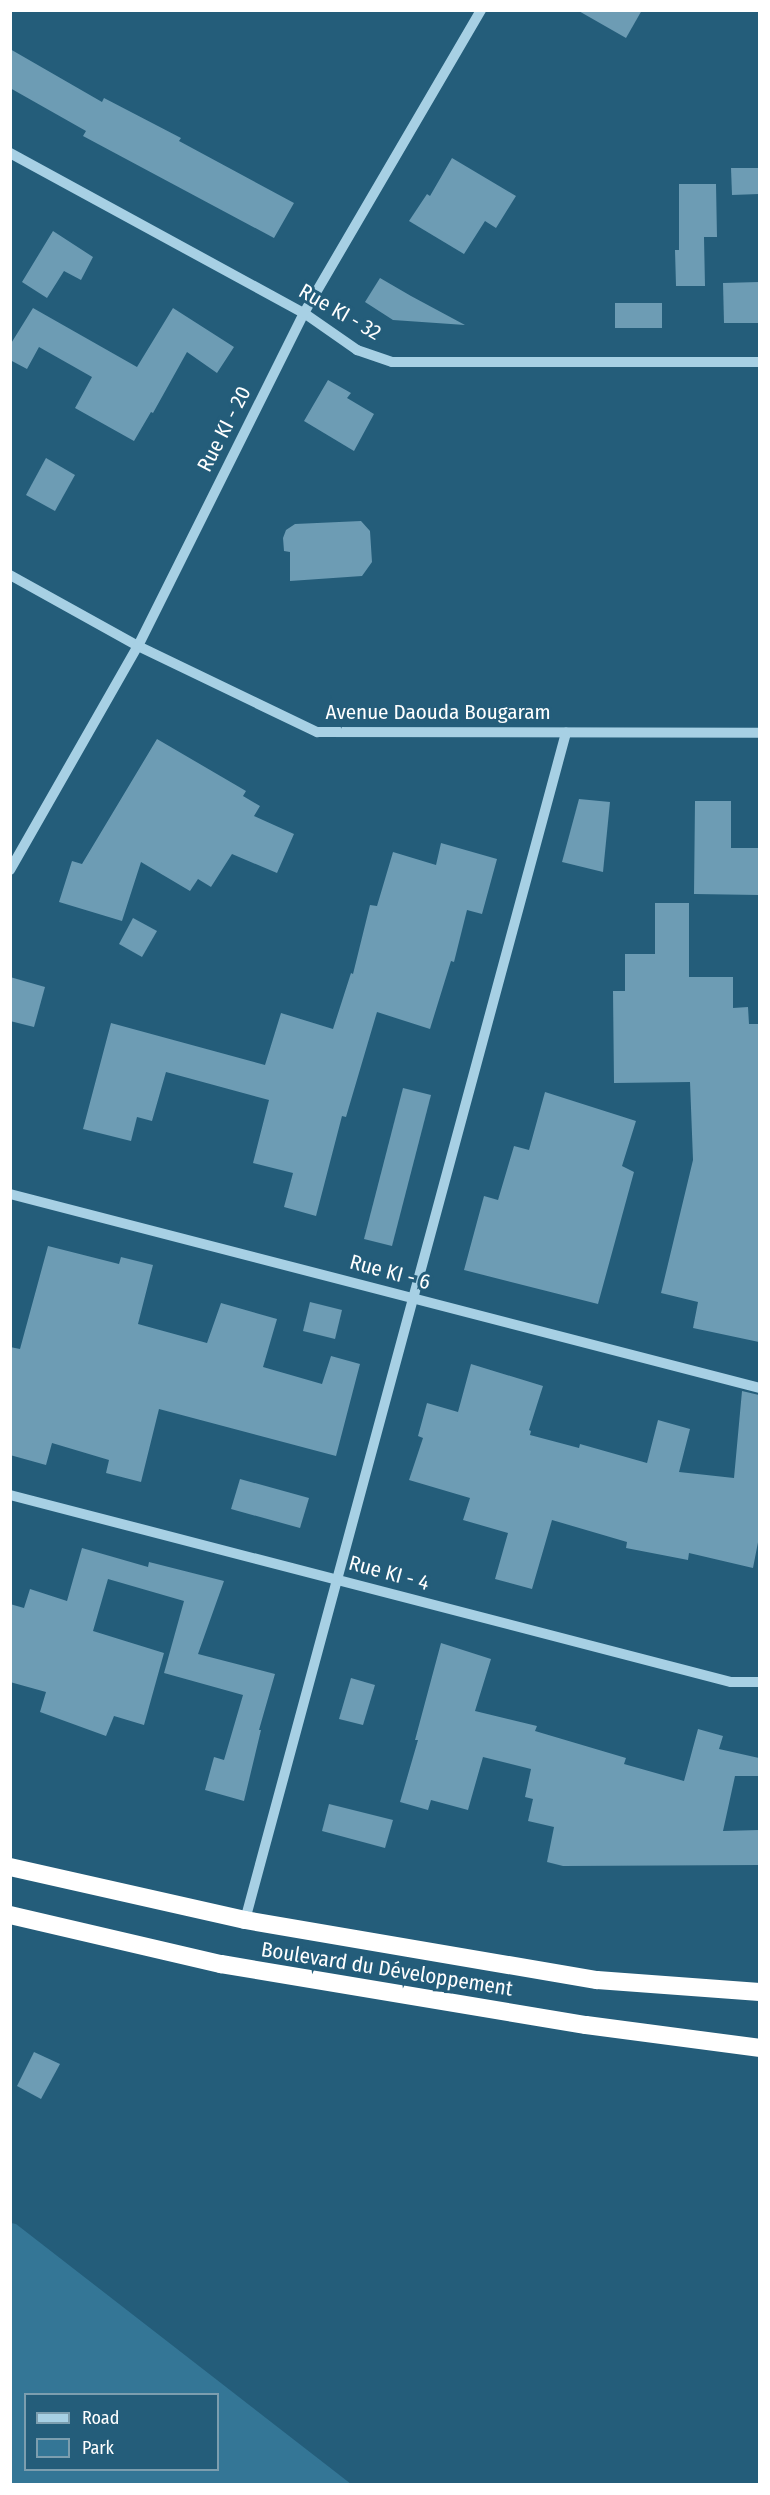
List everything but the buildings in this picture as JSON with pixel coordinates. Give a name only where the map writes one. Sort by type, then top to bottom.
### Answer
[{"type":"highway","name":"Boulevard du Développement","points":[[10,1867],[245,1920],[597,1980],[759,1992]]},
{"type":"highway","name":"Boulevard du Développement","points":[[10,1915],[221,1964],[586,2025],[759,2048]]},
{"type":"street","name":"Rue KI - 20","points":[[10,870],[138,646],[304,313],[481,10]]},
{"type":"street","name":"Rue KI - 32","points":[[10,153],[304,313],[357,350],[392,362],[759,362]]},
{"type":"street","name":"Avenue Daouda Bougaram","points":[[10,575],[138,646],[317,732],[759,733]]},
{"type":"street","points":[[245,1920],[567,733]]},
{"type":"street","name":"Rue KI - 6","points":[[10,1194],[759,1388]]},
{"type":"street","name":"Rue KI - 4","points":[[10,1495],[731,1682],[759,1682]]},
{"type":"green space","points":[[11,2223],[16,2224],[351,2484],[11,2484]]}]
